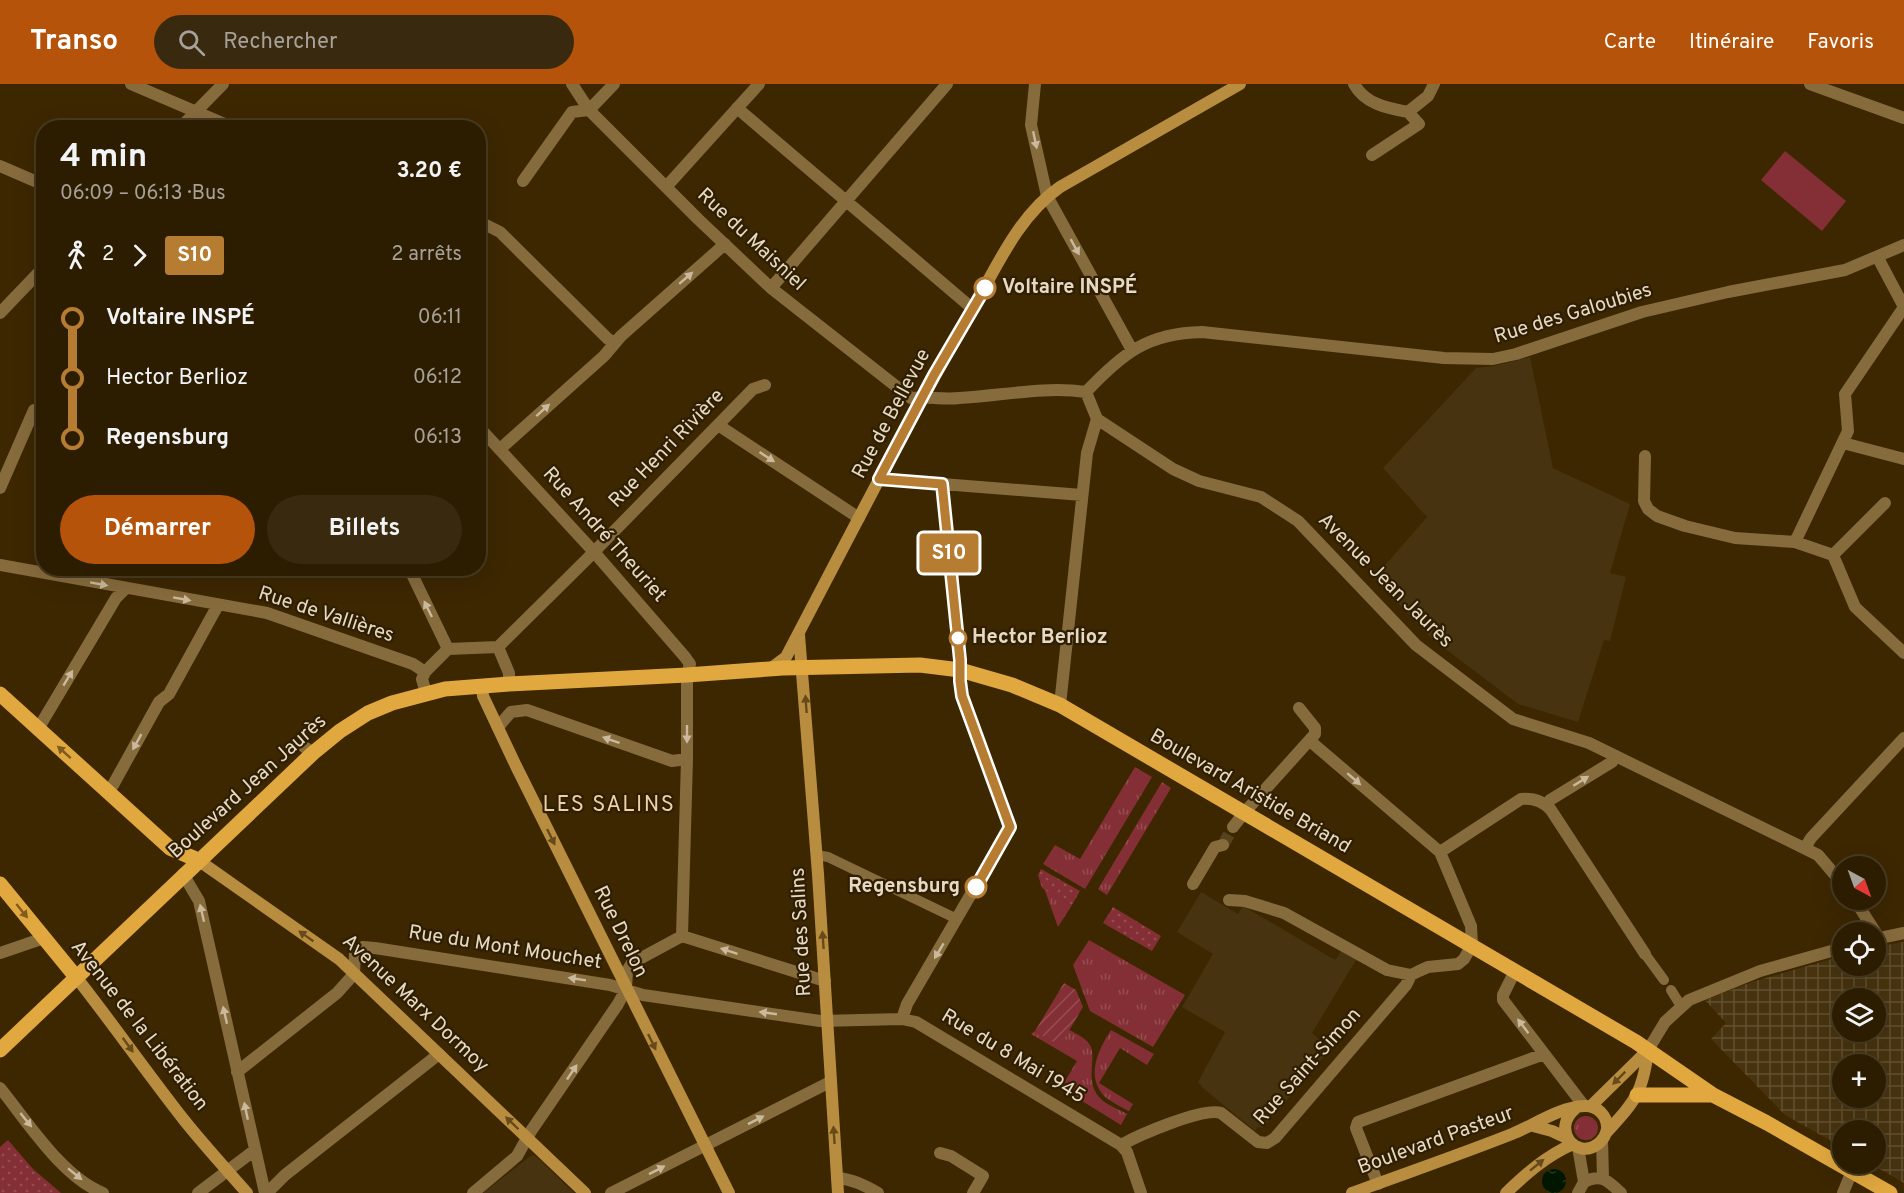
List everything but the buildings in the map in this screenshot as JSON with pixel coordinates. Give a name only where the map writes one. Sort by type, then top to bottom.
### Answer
[{"type":"main road","name":"Rue de Bellevue","points":[[769,670],[786,657],[923,396],[1021,226],[1047,196],[1240,84]]},
{"type":"main road","points":[[799,632],[801,669]]},
{"type":"main road","name":"Boulevard Aristide Briand","points":[[801,669],[904,664],[960,670],[1012,685],[1060,705],[1648,1050],[1713,1095],[1832,1160]]},
{"type":"main road","name":"Boulevard Jean Jaurès","points":[[0,1050],[198,860],[307,748],[368,714],[392,703],[426,693],[482,686],[801,669]]},
{"type":"main road","name":"Rue des Salins","points":[[801,669],[817,855],[838,1193]]},
{"type":"main road","name":"Rue Drelon","points":[[482,686],[483,696],[498,727],[729,1193]]},
{"type":"main road","name":"Avenue Marx Dormoy","points":[[0,694],[171,848],[198,860],[339,959],[585,1193]]},
{"type":"main road","name":"Avenue Marx Dormoy","points":[[171,848],[183,874]]},
{"type":"main road","name":"Avenue de la Libération","points":[[0,884],[108,1017],[183,1118],[247,1193]]},
{"type":"main road","points":[[1604,1136],[1606,1119],[1602,1113],[1583,1107],[1566,1119],[1565,1132],[1573,1143],[1592,1148],[1604,1136],[1638,1095],[1645,1075],[1648,1050]]},
{"type":"main road","name":"Boulevard Pasteur","points":[[1352,1193],[1438,1164],[1533,1126],[1552,1116],[1583,1107],[1648,1050]]},
{"type":"main road","points":[[1638,1095],[1713,1095]]},
{"type":"main road","name":"Boulevard Pasteur","points":[[1533,1126],[1552,1131],[1573,1143]]},
{"type":"main road","points":[[1506,1193],[1538,1163],[1573,1143]]},
{"type":"main road","name":"Boulevard Aristide Briand","points":[[1857,1174],[1890,1193]]},
{"type":"street","points":[[131,84],[216,120]]},
{"type":"street","points":[[188,120],[223,84]]},
{"type":"street","name":"Rue du Maisniel","points":[[572,84],[589,110],[771,288],[911,398],[923,396]]},
{"type":"street","points":[[523,181],[572,112],[589,110],[614,84]]},
{"type":"street","points":[[666,187],[759,84]]},
{"type":"street","points":[[771,288],[946,84]]},
{"type":"street","points":[[1035,84],[1031,125],[1047,196],[1132,350]]},
{"type":"street","points":[[1354,84],[1363,96],[1373,102],[1408,112],[1419,124],[1372,155]]},
{"type":"street","points":[[1408,112],[1428,96],[1434,84]]},
{"type":"street","points":[[1810,84],[1904,118]]},
{"type":"street","points":[[737,108],[973,309]]},
{"type":"street","points":[[0,166],[36,182]]},
{"type":"street","points":[[486,225],[500,232],[615,343]]},
{"type":"street","points":[[500,449],[725,244]]},
{"type":"street","name":"Rue des Galoubies","points":[[1086,392],[1111,366],[1132,350],[1178,332],[1202,332],[1444,358],[1493,359],[1516,354],[1642,312],[1728,292],[1845,270],[1878,258],[1904,245]]},
{"type":"street","points":[[1795,542],[1848,431],[1845,394],[1904,307],[1878,258]]},
{"type":"street","points":[[0,313],[36,275]]},
{"type":"street","name":"Rue Henri Rivière","points":[[498,647],[753,389],[765,385]]},
{"type":"street","points":[[923,396],[955,399],[1065,389],[1086,392],[1097,419],[1088,447],[1060,705]]},
{"type":"street","points":[[0,488],[34,410]]},
{"type":"street","name":"Avenue Jean Jaurès","points":[[1097,419],[1185,476],[1261,497],[1287,512],[1416,645],[1513,719],[1589,743],[1805,848],[1818,855],[1832,871]]},
{"type":"street","points":[[718,425],[859,518]]},
{"type":"street","name":"Rue André Theuriet","points":[[486,434],[594,552],[690,664],[687,675],[682,936]]},
{"type":"street","points":[[1843,443],[1904,459]]},
{"type":"street","points":[[1645,456],[1644,501],[1648,509],[1657,516],[1685,526],[1735,538],[1795,542],[1833,555],[1856,607],[1904,653]]},
{"type":"street","points":[[879,479],[1082,495]]},
{"type":"street","points":[[902,1019],[907,1004],[1010,827],[962,696],[942,484]]},
{"type":"street","points":[[1833,555],[1885,502]]},
{"type":"street","name":"Rue de Vallières","points":[[0,565],[36,570]]},
{"type":"street","name":"Rue de Vallières","points":[[75,576],[125,589],[267,613],[413,664],[425,672]]},
{"type":"street","points":[[413,576],[448,649]]},
{"type":"street","points":[[38,729],[116,598],[125,589]]},
{"type":"street","points":[[107,792],[159,702],[169,694],[218,605]]},
{"type":"street","points":[[426,693],[422,680],[425,672],[448,649],[498,647],[509,673],[509,684]]},
{"type":"street","points":[[1233,827],[1315,734],[1315,728],[1299,708]]},
{"type":"street","points":[[498,727],[511,712],[527,710],[672,761],[687,759]]},
{"type":"street","points":[[1805,848],[1811,838],[1904,738]]},
{"type":"street","points":[[1229,900],[1245,901],[1284,913],[1387,970],[1411,975],[1428,967],[1458,964],[1464,959],[1472,945],[1471,926],[1440,852],[1310,741]]},
{"type":"street","points":[[1547,806],[1550,800],[1612,762],[1616,756]]},
{"type":"street","points":[[1440,852],[1521,799],[1532,798],[1547,806],[1664,980]]},
{"type":"street","points":[[1192,884],[1215,847],[1223,845]]},
{"type":"street","points":[[817,855],[828,858],[957,919]]},
{"type":"street","points":[[183,874],[199,901],[266,1193],[285,1175],[439,1054]]},
{"type":"street","points":[[1886,936],[1904,933]]},
{"type":"street","points":[[472,1193],[517,1156],[618,1004],[626,989],[627,971],[632,963],[682,936],[825,981]]},
{"type":"street","points":[[0,952],[44,938]]},
{"type":"street","name":"Rue du Mont Mouchet","points":[[339,959],[363,947],[375,948],[599,983],[643,995],[826,1022]]},
{"type":"street","points":[[1648,1050],[1665,1022],[1689,1000],[1760,971],[1832,951]]},
{"type":"street","points":[[237,1072],[337,993],[354,974],[355,953]]},
{"type":"street","points":[[1515,971],[1503,995],[1503,1000],[1583,1107]]},
{"type":"street","name":"Rue Saint-Simon","points":[[1121,1145],[1214,1110],[1258,1142],[1267,1143],[1275,1138],[1406,985],[1411,975]]},
{"type":"street","points":[[1671,990],[1681,1006]]},
{"type":"street","name":"Rue du 8 Mai 1945","points":[[826,1022],[902,1019],[916,1022],[1121,1145]]},
{"type":"street","points":[[1378,1184],[1356,1128],[1358,1122],[1544,1054]]},
{"type":"street","points":[[610,1193],[830,1083]]},
{"type":"street","points":[[0,1088],[51,1152],[73,1174],[103,1193]]},
{"type":"street","points":[[1603,1178],[1604,1136]]},
{"type":"street","points":[[1573,1143],[1581,1188],[1593,1178],[1603,1178],[1621,1193]]},
{"type":"street","points":[[1121,1145],[1126,1152],[1141,1193]]},
{"type":"street","points":[[198,1193],[255,1150]]},
{"type":"street","points":[[940,1153],[951,1156],[983,1176],[973,1193]]},
{"type":"street","points":[[260,1172],[285,1175]]},
{"type":"street","points":[[1843,1193],[1851,1174]]},
{"type":"street","points":[[837,1178],[861,1184],[878,1193]]},
{"type":"shaded area","points":[[1530,357],[1553,468],[1630,504],[1610,573],[1626,577],[1610,641],[1604,640],[1578,722],[1518,704],[1431,638],[1374,578],[1427,517],[1383,468],[1476,368]]},
{"type":"shaded area","points":[[1201,892],[1238,914],[1243,906],[1335,960],[1341,951],[1356,960],[1312,1033],[1330,1049],[1263,1128],[1258,1127],[1255,1131],[1198,1082],[1225,1032],[1182,1007],[1213,954],[1177,932]]},
{"type":"shaded area","points":[[1904,942],[1904,1183],[1886,1173],[1886,1120],[1832,1120],[1832,1141],[1785,1115],[1711,1039],[1726,1023],[1705,1000],[1752,982],[1832,959],[1832,976],[1886,976],[1886,945]]},
{"type":"shaded area","points":[[532,1155],[537,1157],[574,1193],[483,1193]]},
{"type":"green space","points":[[1785,151],[1846,201],[1822,231],[1761,180]]},
{"type":"green space","points":[[1135,767],[1152,777],[1085,889],[1043,864],[1055,845],[1080,859]]},
{"type":"green space","points":[[1162,782],[1171,788],[1107,895],[1098,889]]},
{"type":"green space","points":[[1041,869],[1080,891],[1072,905],[1042,888],[1038,875]]},
{"type":"green space","points":[[1044,888],[1072,905],[1058,927]]},
{"type":"green space","points":[[1113,907],[1161,936],[1152,951],[1103,923]]},
{"type":"green space","points":[[1089,940],[1185,995],[1153,1047],[1090,1011],[1073,965]]},
{"type":"green space","points":[[1064,983],[1076,990],[1083,1007],[1060,1046],[1035,1031]]},
{"type":"green space","points":[[1069,1030],[1090,1044],[1095,1091],[1105,1102],[1127,1114],[1121,1125],[1061,1088],[1077,1061],[1031,1034],[1035,1031],[1060,1045]]},
{"type":"green space","points":[[1111,1030],[1154,1054],[1147,1065],[1120,1048],[1099,1083],[1133,1104],[1129,1111],[1104,1096],[1095,1080],[1096,1062]]},
{"type":"green space","points":[[1586,1116],[1595,1119],[1598,1128],[1595,1137],[1586,1140],[1577,1137],[1574,1128],[1577,1119]]},
{"type":"green space","points":[[8,1140],[33,1169],[61,1193],[0,1193],[0,1147]]},
{"type":"water","points":[[1549,1169],[1559,1169],[1566,1176],[1566,1186],[1559,1193],[1549,1193],[1542,1186],[1542,1176]]},
{"type":"tunnel","points":[[1223,845],[1233,827]]},
{"type":"bus line","name":"S10","points":[[976,887],[1010,827],[960,688],[960,660],[942,484],[879,479],[934,375],[985,288]]},
{"type":"place","name":"Voltaire INSPÉ","points":[[985,288]]},
{"type":"place","name":"Hector Berlioz","points":[[958,638]]},
{"type":"place","name":"Regensburg","points":[[976,887]]},
{"type":"district","name":"LES SALINS","points":[[609,805]]}]
